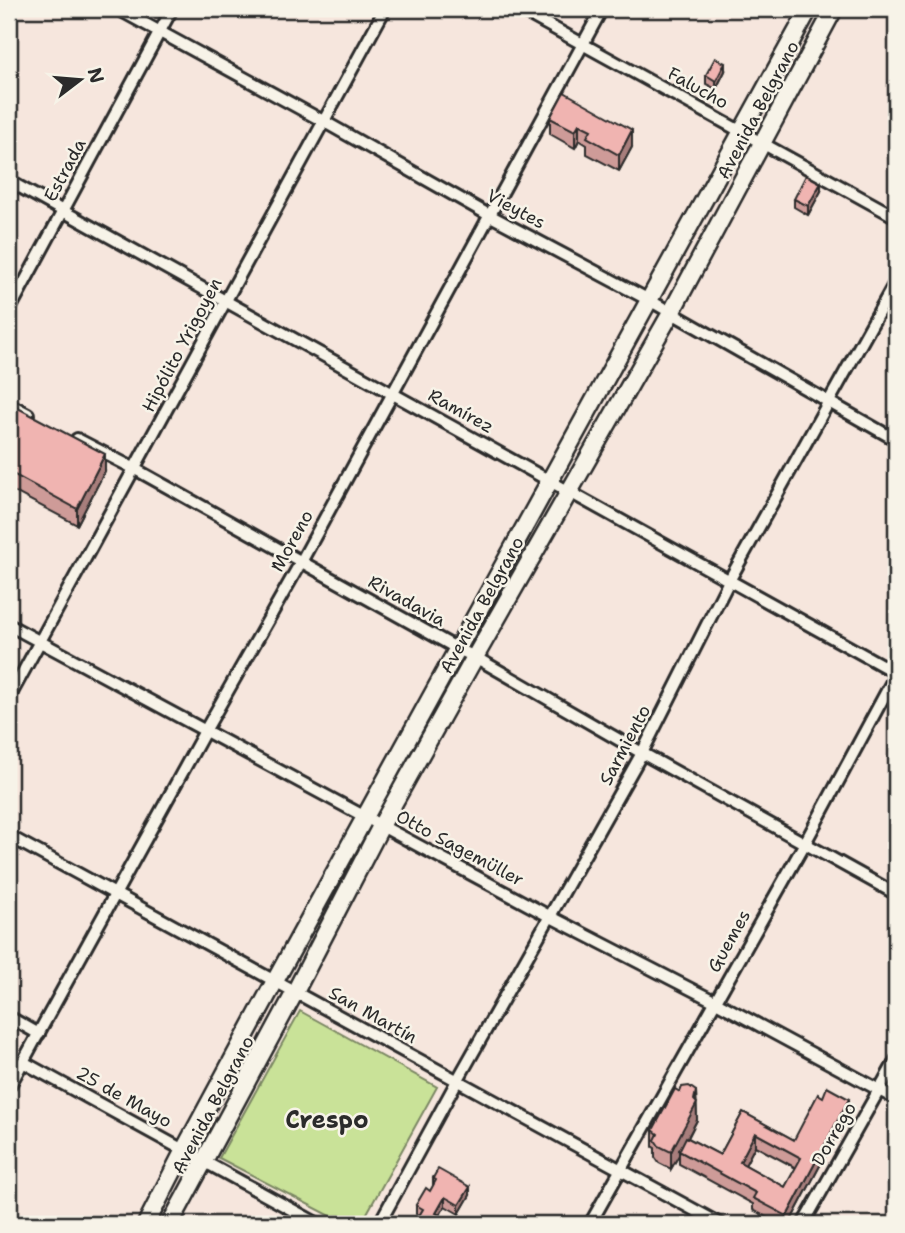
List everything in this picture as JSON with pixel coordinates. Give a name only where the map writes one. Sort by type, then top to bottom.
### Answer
[{"type":"street","name":"Vieytes","points":[[118,9],[489,215],[649,300],[896,440]]},
{"type":"street","name":"Estrada","points":[[9,311],[172,9]]},
{"type":"street","name":"Hipólito Yrigoyen","points":[[9,698],[385,9]]},
{"type":"street","name":"Falucho","points":[[519,9],[896,217]]},
{"type":"street","name":"Moreno","points":[[9,1087],[301,562],[602,9]]},
{"type":"street","name":"Avenida Belgrano","points":[[146,1224],[275,981],[809,9]]},
{"type":"street","name":"Avenida Belgrano","points":[[170,1224],[382,826],[671,313],[834,9]]},
{"type":"street","name":"Ramírez","points":[[9,181],[896,673]]},
{"type":"street","name":"Sarmiento","points":[[379,1224],[642,753],[730,579],[896,281]]},
{"type":"street","points":[[9,404],[43,422]]},
{"type":"street","name":"Rivadavia","points":[[66,434],[135,469],[475,657],[896,894]]},
{"type":"street","name":"Otto Sagemüller","points":[[9,625],[549,916],[896,1099]]},
{"type":"street","name":"Guemes","points":[[590,1224],[716,1002],[896,673]]},
{"type":"street","name":"San Martín","points":[[9,835],[720,1224]]},
{"type":"street","points":[[9,1017],[39,1034]]},
{"type":"street","name":"Dorrego","points":[[803,1224],[896,1060]]},
{"type":"street","name":"25 de Mayo","points":[[23,1062],[318,1224]]},
{"type":"green space","points":[[300,1011],[437,1087],[361,1224],[346,1224],[219,1158]]},
{"type":"building","points":[[715,58],[725,63],[716,81],[706,75]]},
{"type":"building","points":[[564,92],[632,130],[619,155],[587,137],[591,130],[579,124],[575,131],[550,118]]},
{"type":"building","points":[[806,175],[821,183],[808,206],[794,199]]},
{"type":"building","points":[[16,407],[105,454],[77,509],[9,472],[9,421]]},
{"type":"building","points":[[689,1086],[696,1091],[694,1100],[697,1103],[671,1152],[659,1146],[655,1140],[658,1134],[653,1130],[675,1089],[680,1092],[682,1087]]},
{"type":"building","points":[[827,1087],[849,1099],[787,1216],[753,1198],[756,1193],[679,1151],[686,1137],[720,1155],[743,1112],[794,1140],[818,1094],[823,1097]],"holes":[[[755,1133],[801,1158],[785,1187],[740,1162]]]},
{"type":"building","points":[[438,1169],[470,1187],[459,1205],[445,1197],[436,1213],[456,1224],[414,1224],[423,1209],[416,1205],[426,1188],[430,1191]]},
{"type":"district","name":"Crespo","points":[[327,1120]]}]
